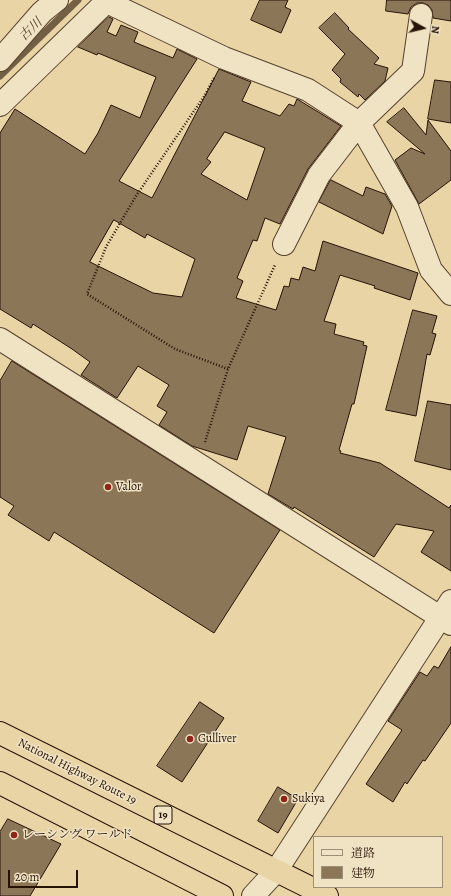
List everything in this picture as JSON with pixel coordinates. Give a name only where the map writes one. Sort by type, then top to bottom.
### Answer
[{"type":"highway","name":"National Highway Route 19","points":[[0,733],[327,896]]},
{"type":"highway","points":[[0,783],[222,896]]},
{"type":"street","points":[[0,60],[42,12],[57,0]]},
{"type":"street","points":[[0,104],[106,0],[224,58],[308,90],[359,123],[407,207],[431,270],[451,294]]},
{"type":"street","points":[[284,244],[319,175],[359,123],[413,71],[421,16]]},
{"type":"street","points":[[0,339],[198,465],[447,614],[276,871],[253,896]]},
{"type":"path","points":[[224,58],[205,95],[136,196],[106,247],[87,294],[175,349],[228,369]]},
{"type":"path","points":[[198,465],[228,369],[284,244]]},
{"type":"building","points":[[260,0],[288,0],[285,7],[291,10],[281,33],[251,20]]},
{"type":"building","points":[[387,0],[451,0],[451,21],[433,18],[432,10],[428,5],[423,3],[417,3],[411,7],[408,14],[386,11]]},
{"type":"building","points":[[335,13],[349,28],[348,29],[379,58],[374,64],[388,68],[385,81],[365,100],[359,94],[358,97],[340,82],[341,79],[332,70],[345,54],[319,28]]},
{"type":"building","points":[[109,17],[113,19],[107,32],[116,36],[121,25],[138,32],[134,42],[173,58],[177,49],[197,59],[119,181],[152,198],[219,69],[251,82],[242,101],[280,116],[289,104],[294,106],[297,99],[341,126],[308,169],[280,224],[265,218],[257,241],[253,240],[237,278],[243,281],[236,298],[276,310],[284,286],[289,287],[291,278],[299,280],[303,267],[315,271],[323,241],[418,273],[410,300],[374,288],[375,286],[340,275],[324,321],[336,324],[334,334],[364,342],[363,345],[367,346],[354,404],[352,404],[339,450],[341,451],[340,453],[380,463],[449,508],[451,505],[451,571],[421,552],[434,531],[396,524],[374,557],[294,507],[293,509],[268,494],[286,437],[248,426],[237,460],[192,446],[159,425],[167,412],[157,406],[169,385],[138,366],[117,398],[81,375],[90,362],[33,324],[31,328],[0,309],[0,133],[15,109],[85,154],[98,133],[111,105],[140,118],[156,77],[98,53],[97,55],[78,47]],"holes":[[[225,132],[265,148],[247,200],[201,174],[211,162],[207,159]],[[114,220],[145,238],[147,234],[195,259],[182,297],[153,293],[90,262]]]},
{"type":"building","points":[[435,80],[451,82],[451,123],[428,119]]},
{"type":"building","points":[[404,108],[426,135],[428,120],[451,151],[451,180],[419,204],[395,160],[411,148],[425,154],[387,122]]},
{"type":"building","points":[[331,180],[363,196],[366,187],[385,194],[392,206],[383,234],[319,202]]},
{"type":"building","points":[[413,310],[437,316],[432,333],[436,334],[430,355],[427,354],[416,416],[386,410]]},
{"type":"building","points":[[12,361],[280,530],[214,633],[54,532],[49,541],[8,515],[14,506],[0,497],[0,381]]},
{"type":"building","points":[[428,401],[451,405],[451,470],[415,461]]},
{"type":"building","points":[[451,647],[451,723],[425,761],[423,760],[407,784],[405,782],[393,802],[366,784],[402,730],[388,721],[420,672],[427,676],[434,666],[438,668]]},
{"type":"building","points":[[200,702],[224,718],[182,782],[157,766]]},
{"type":"building","points":[[278,787],[298,799],[278,833],[258,821]]},
{"type":"building","points":[[8,819],[61,844],[30,896],[0,896],[0,832]]},
{"type":"waterway","name":"古川","points":[[0,76],[78,0]]},
{"type":"place","name":"Valor","points":[[108,487]]},
{"type":"place","name":"Gulliver","points":[[190,739]]},
{"type":"place","name":"Sukiya","points":[[284,799]]},
{"type":"place","name":"レーシング ワールド","points":[[14,835]]}]
